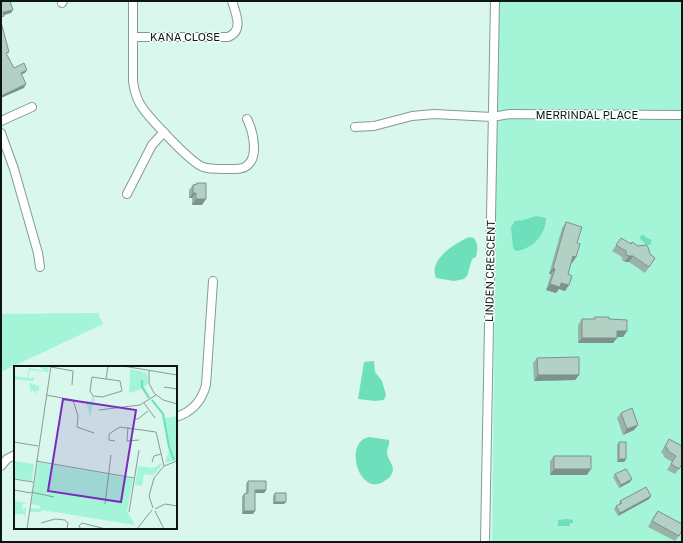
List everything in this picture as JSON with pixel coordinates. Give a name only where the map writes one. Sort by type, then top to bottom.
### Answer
[{"type":"street","points":[[133,1],[133,81],[135,92],[143,108],[164,132],[199,165],[210,168],[239,169],[250,163],[253,155],[253,131],[247,119]]},
{"type":"street","name":"KANA CLOSE","points":[[133,37],[224,38],[238,35],[238,25],[232,1]]},
{"type":"street","name":"LINDEN CRESCENT","points":[[486,542],[495,1]]},
{"type":"street","points":[[1,121],[32,107]]},
{"type":"street","name":"MERRINDAL PLACE","points":[[355,127],[374,126],[412,116],[434,114],[492,117],[510,114],[682,115]]},
{"type":"street","points":[[127,194],[152,145],[164,132]]},
{"type":"street","points":[[1,133],[14,169],[38,253],[40,267]]},
{"type":"street","points":[[177,417],[193,408],[200,400],[205,390],[213,281]]},
{"type":"street","points":[[1,466],[7,459],[14,456]]},
{"type":"shaded area","points":[[498,1],[682,1],[682,542],[492,542]]},
{"type":"shaded area","points":[[536,216],[546,218],[544,230],[533,244],[522,250],[516,251],[513,248],[511,227],[515,221]]},
{"type":"shaded area","points":[[641,235],[644,235],[652,240],[650,245],[646,245],[640,239]]},
{"type":"shaded area","points":[[469,237],[474,238],[477,249],[476,257],[472,259],[467,276],[464,279],[454,281],[436,278],[436,264],[439,258],[457,243]]},
{"type":"shaded area","points":[[98,313],[103,324],[1,372],[1,314]]},
{"type":"shaded area","points":[[374,361],[375,372],[382,381],[386,395],[384,400],[375,401],[358,399],[364,362]]},
{"type":"shaded area","points":[[369,437],[389,440],[387,454],[393,468],[392,474],[388,478],[383,482],[374,484],[367,482],[357,467],[357,448],[361,441]]},
{"type":"shaded area","points":[[558,520],[573,520],[573,523],[570,523],[570,526],[558,526]]},
{"type":"building","points":[[1,1],[10,1],[13,10],[3,12],[4,16],[1,17]]},
{"type":"building","points":[[1,22],[9,52],[6,53],[14,68],[24,63],[27,70],[21,73],[26,84],[1,96],[2,78]]},
{"type":"building","points":[[197,183],[206,183],[206,199],[196,199],[196,193],[193,193],[193,185]]},
{"type":"building","points":[[566,222],[582,227],[577,243],[580,244],[576,257],[573,256],[568,274],[572,276],[569,285],[561,283],[560,287],[550,284]]},
{"type":"building","points":[[621,238],[631,244],[632,242],[638,246],[646,245],[648,247],[650,254],[655,258],[649,267],[633,256],[626,255],[626,251],[616,245]]},
{"type":"building","points":[[595,317],[609,317],[609,319],[627,320],[627,331],[617,331],[617,338],[582,338],[582,319],[595,319]]},
{"type":"building","points":[[579,357],[579,375],[538,375],[537,358]]},
{"type":"building","points":[[632,408],[638,425],[627,429],[621,413]]},
{"type":"building","points":[[669,439],[682,446],[682,464],[679,469],[671,464],[676,456],[665,447]]},
{"type":"building","points":[[619,442],[626,442],[626,459],[619,459]]},
{"type":"building","points":[[554,456],[591,456],[591,469],[554,469]]},
{"type":"building","points":[[626,469],[632,479],[621,485],[615,474]]},
{"type":"building","points":[[248,481],[266,481],[266,490],[255,490],[255,511],[244,511],[244,494],[248,493]]},
{"type":"building","points":[[646,487],[651,496],[620,513],[616,506],[622,503],[620,501]]},
{"type":"building","points":[[275,493],[286,493],[286,502],[275,502]]},
{"type":"building","points":[[658,511],[682,524],[682,530],[679,536],[652,521]]}]
